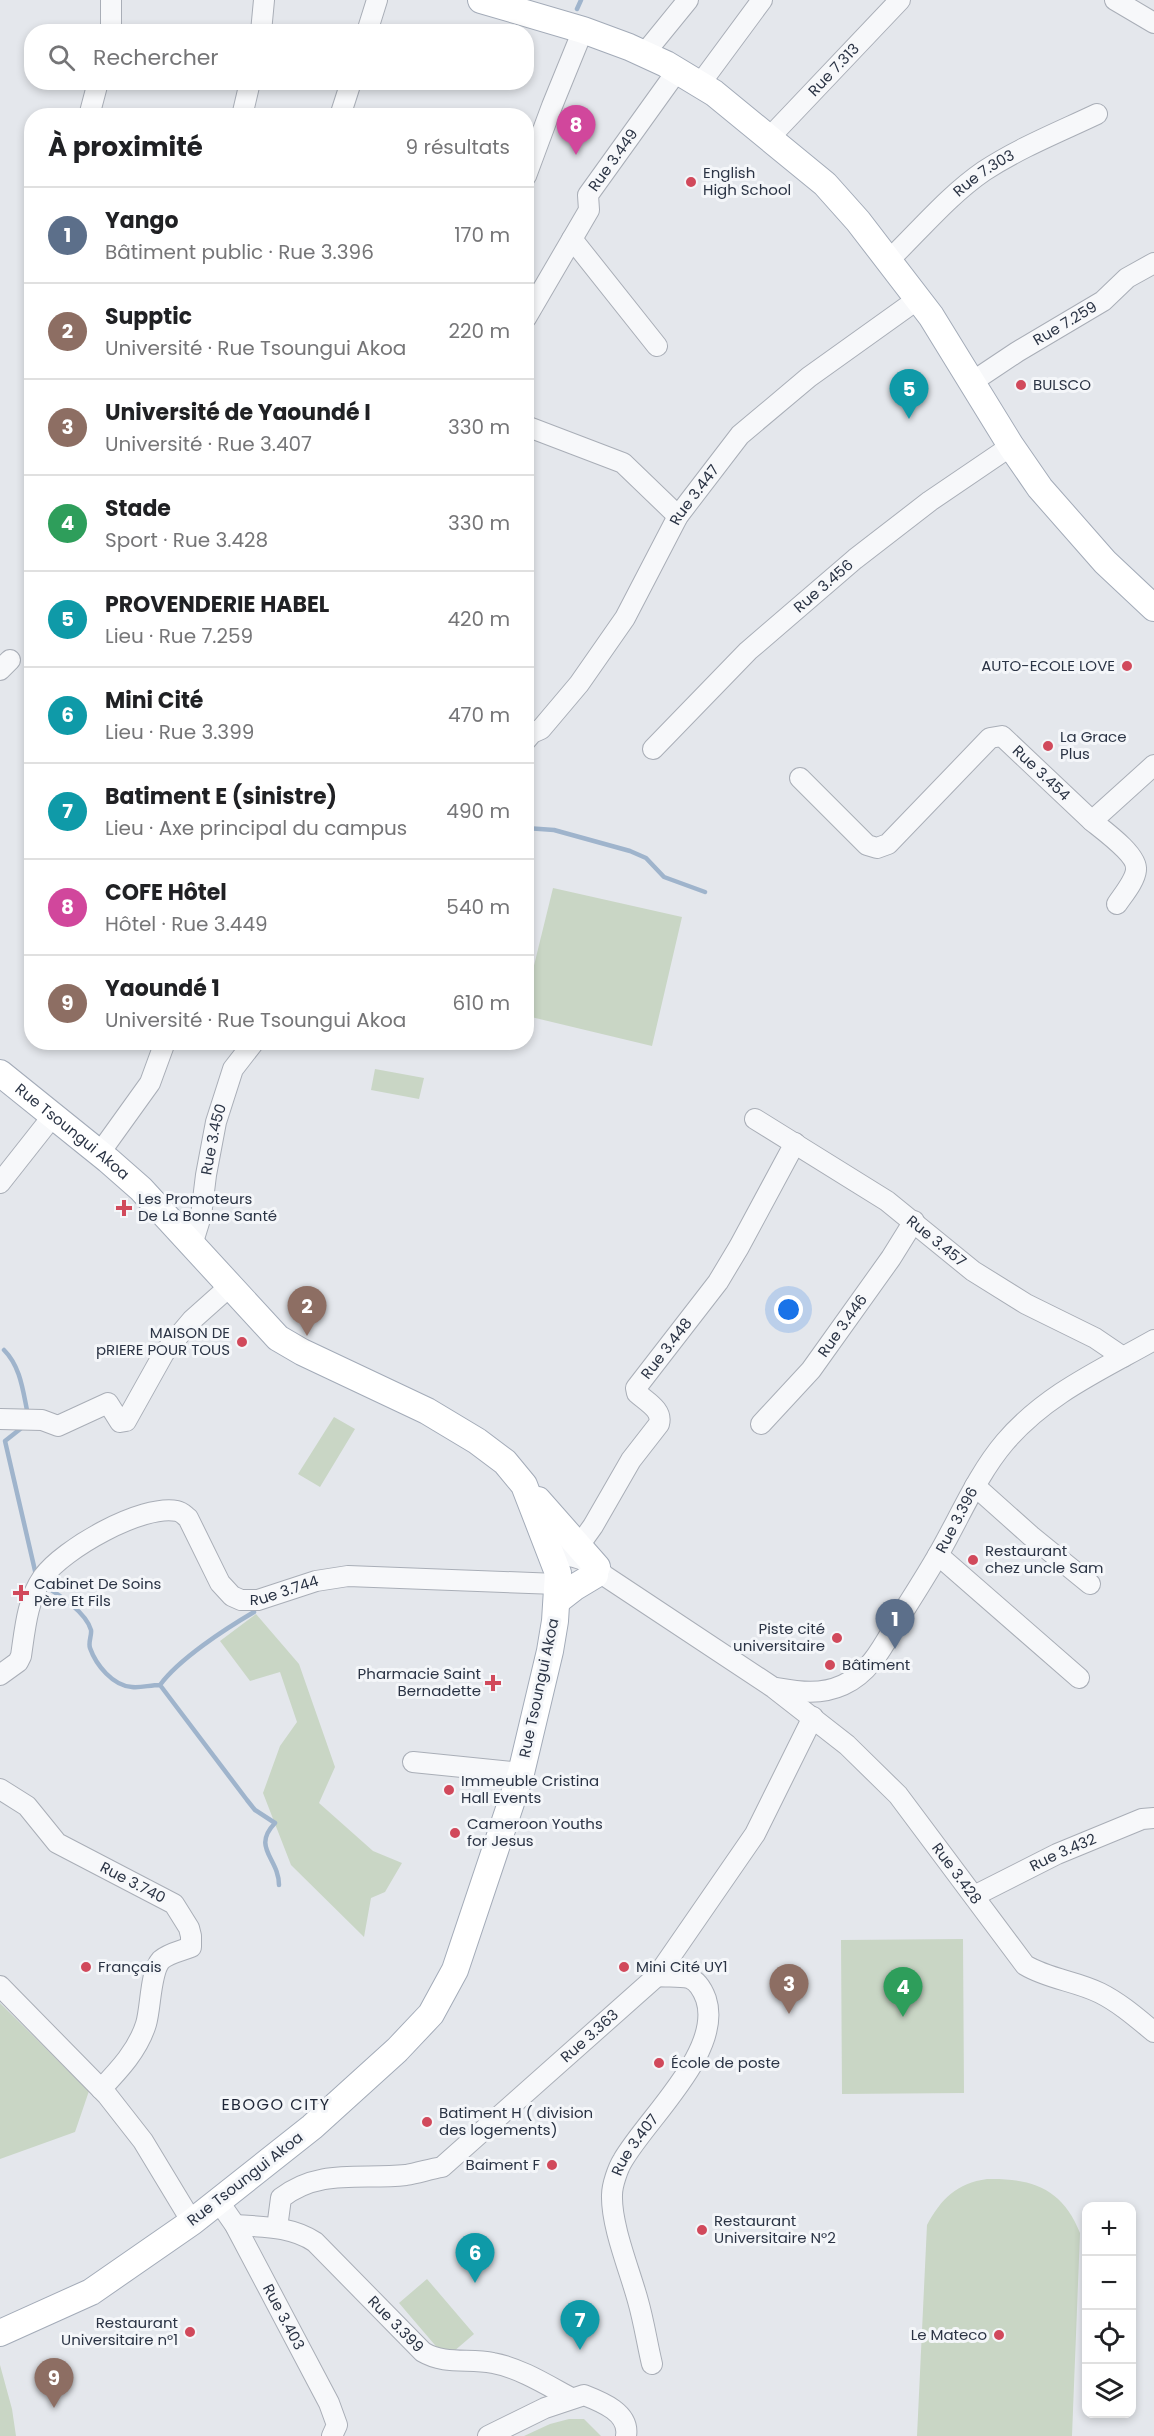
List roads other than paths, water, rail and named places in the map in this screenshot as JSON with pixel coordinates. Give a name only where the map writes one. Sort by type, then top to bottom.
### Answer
[{"type":"main road","points":[[481,0],[584,30],[677,70],[740,112],[825,184],[858,221],[918,298],[1040,488],[1121,578],[1154,608]]},
{"type":"main road","name":"Rue Tsoungui Akoa","points":[[0,1073],[141,1189],[278,1338],[302,1352],[427,1411],[477,1441],[506,1462],[524,1485],[556,1578],[550,1651],[521,1773],[455,1970],[431,2014],[397,2050],[312,2127],[192,2222],[91,2292],[0,2333]]},
{"type":"main road","points":[[524,1485],[599,1573]]},
{"type":"main road","points":[[556,1578],[599,1573]]},
{"type":"street","points":[[111,0],[111,24]]},
{"type":"street","points":[[262,24],[264,0]]},
{"type":"street","points":[[370,24],[377,0]]},
{"type":"street","points":[[644,54],[688,0]]},
{"type":"street","points":[[700,84],[762,0]]},
{"type":"street","name":"Rue 7.313","points":[[769,138],[900,0]]},
{"type":"street","points":[[1115,0],[1154,23]]},
{"type":"street","points":[[534,154],[584,30]]},
{"type":"street","name":"Rue 3.449","points":[[534,304],[589,210],[588,195],[677,70]]},
{"type":"street","points":[[91,108],[96,90]]},
{"type":"street","points":[[244,108],[248,90]]},
{"type":"street","points":[[343,108],[348,90]]},
{"type":"street","name":"Rue 7.303","points":[[889,260],[960,190],[982,172],[1003,159],[1097,114]]},
{"type":"street","points":[[572,239],[657,346]]},
{"type":"street","name":"Rue 7.259","points":[[972,382],[1017,352],[1103,301],[1127,278],[1154,262]]},
{"type":"street","name":"Rue 3.447","points":[[534,732],[541,729],[579,684],[625,618],[678,516],[740,435],[809,377],[918,298]]},
{"type":"street","points":[[534,429],[623,463],[678,516]]},
{"type":"street","name":"Rue 3.456","points":[[653,749],[748,651],[855,559],[930,501],[1011,446]]},
{"type":"street","name":"Rue 3.454","points":[[800,778],[867,845],[877,848],[888,844],[990,738],[996,735],[1002,736],[1092,821]]},
{"type":"street","points":[[1117,904],[1136,871],[1135,862],[1130,854],[1092,821],[1154,765]]},
{"type":"street","points":[[99,1154],[150,1083],[162,1050]]},
{"type":"street","name":"Rue 3.450","points":[[192,1245],[201,1215],[216,1122],[233,1069],[248,1050]]},
{"type":"street","points":[[0,1183],[52,1117]]},
{"type":"street","name":"Rue 3.457","points":[[755,1119],[887,1201],[973,1271],[1026,1304],[1095,1338],[1123,1357]]},
{"type":"street","name":"Rue 3.448","points":[[578,1547],[631,1460],[659,1424],[658,1412],[637,1393],[636,1388],[718,1282],[740,1247],[795,1143]]},
{"type":"street","name":"Rue 3.446","points":[[761,1424],[811,1370],[891,1258],[914,1221]]},
{"type":"street","points":[[0,1419],[42,1420],[58,1426],[108,1403],[117,1420],[122,1423],[126,1421],[164,1353],[192,1320],[229,1287]]},
{"type":"street","name":"Rue 3.396","points":[[774,1688],[823,1693],[845,1684],[866,1670],[883,1647],[938,1555],[975,1486],[1004,1443],[1044,1404],[1070,1385],[1154,1340]]},
{"type":"street","points":[[975,1486],[1090,1584]]},
{"type":"street","name":"Rue 3.744","points":[[0,1675],[18,1662],[21,1656],[24,1626],[40,1582],[62,1558],[95,1536],[123,1522],[170,1510],[180,1512],[188,1518],[220,1583],[232,1596],[241,1600],[258,1600],[316,1581],[348,1576],[556,1578]]},
{"type":"street","name":"Rue 3.428","points":[[556,1578],[569,1555],[774,1688],[813,1717],[847,1744],[898,1796],[1025,1965],[1042,1975],[1099,1992],[1154,2032]]},
{"type":"street","points":[[938,1555],[1079,1678]]},
{"type":"street","name":"Rue 3.363","points":[[277,2228],[281,2198],[307,2182],[339,2177],[407,2175],[442,2167],[657,1977],[755,1834],[813,1717]]},
{"type":"street","points":[[413,1762],[521,1773]]},
{"type":"street","name":"Rue 3.740","points":[[0,1789],[27,1806],[57,1843],[174,1904],[192,1935],[191,1947],[168,1956],[156,1967],[147,2023],[138,2043],[101,2089]]},
{"type":"street","name":"Rue 3.432","points":[[974,1896],[1057,1854],[1142,1819],[1154,1818]]},
{"type":"street","name":"Rue 3.407","points":[[652,2364],[638,2300],[626,2267],[613,2209],[612,2193],[621,2162],[700,2053],[709,2023],[708,2005],[698,1984],[691,1978],[657,1977]]},
{"type":"street","points":[[0,1986],[101,2089],[143,2141],[192,2222]]},
{"type":"street","name":"Rue 3.403","points":[[219,2202],[235,2225],[329,2403],[337,2432]]},
{"type":"street","name":"Rue 3.399","points":[[235,2225],[277,2228],[304,2235],[315,2242],[423,2352],[433,2358],[447,2361],[493,2363],[507,2367],[571,2398],[584,2396],[612,2409],[625,2422],[626,2436]]},
{"type":"street","points":[[488,2436],[571,2398]]},
{"type":"waterway","points":[[577,9],[581,0]]},
{"type":"waterway","points":[[534,829],[554,830],[630,851],[646,858],[664,877],[705,892]]},
{"type":"waterway","points":[[4,1350],[18,1372],[28,1415]]},
{"type":"waterway","points":[[24,1426],[5,1441],[36,1575]]},
{"type":"waterway","points":[[45,1586],[84,1617],[91,1630],[90,1646],[93,1655],[106,1674],[125,1686],[160,1685]]},
{"type":"waterway","points":[[160,1685],[190,1655],[254,1612]]},
{"type":"waterway","points":[[160,1685],[255,1810],[275,1823],[268,1832],[266,1846],[275,1867],[279,1885]]},
{"type":"place","name":"COFE Hôtel","points":[[576,155]]},
{"type":"place","name":"English High School","points":[[691,182]]},
{"type":"place","name":"BULSCO","points":[[1021,385]]},
{"type":"place","name":"PROVENDERIE HABEL","points":[[909,419]]},
{"type":"place","name":"AUTO-ECOLE LOVE","points":[[1127,666]]},
{"type":"place","name":"La Grace Plus","points":[[1048,746]]},
{"type":"place","name":"Les Promoteurs De La Bonne Santé","points":[[124,1208]]},
{"type":"place","name":"Supptic","points":[[307,1336]]},
{"type":"place","name":"MAISON DE pRIERE POUR TOUS","points":[[242,1342]]},
{"type":"place","name":"Restaurant chez uncle Sam","points":[[973,1560]]},
{"type":"place","name":"Cabinet De Soins Père Et Fils","points":[[21,1593]]},
{"type":"place","name":"Piste cité universitaire","points":[[837,1638]]},
{"type":"place","name":"Yango","points":[[895,1649]]},
{"type":"place","name":"Bâtiment","points":[[830,1665]]},
{"type":"place","name":"Pharmacie Saint Bernadette","points":[[493,1683]]},
{"type":"place","name":"Immeuble Cristina Hall Events","points":[[449,1790]]},
{"type":"place","name":"Cameroon Youths for Jesus","points":[[455,1833]]},
{"type":"place","name":"Français","points":[[86,1967]]},
{"type":"place","name":"Mini Cité UY1","points":[[624,1967]]},
{"type":"place","name":"Université de Yaoundé I","points":[[789,2014]]},
{"type":"place","name":"Stade","points":[[903,2017]]},
{"type":"place","name":"École de poste","points":[[659,2063]]},
{"type":"place","name":"Batiment H ( division des logements)","points":[[427,2122]]},
{"type":"place","name":"Baiment F","points":[[552,2165]]},
{"type":"place","name":"Restaurant Universitaire N°2","points":[[702,2230]]},
{"type":"place","name":"Mini Cité","points":[[475,2283]]},
{"type":"place","name":"Restaurant Universitaire n°1","points":[[190,2332]]},
{"type":"place","name":"Le Mateco","points":[[999,2335]]},
{"type":"place","name":"Batiment E (sinistre)","points":[[580,2350]]},
{"type":"place","name":"Yaoundé 1","points":[[54,2408]]},
{"type":"district","name":"EBOGO CITY","points":[[276,2104]]}]
